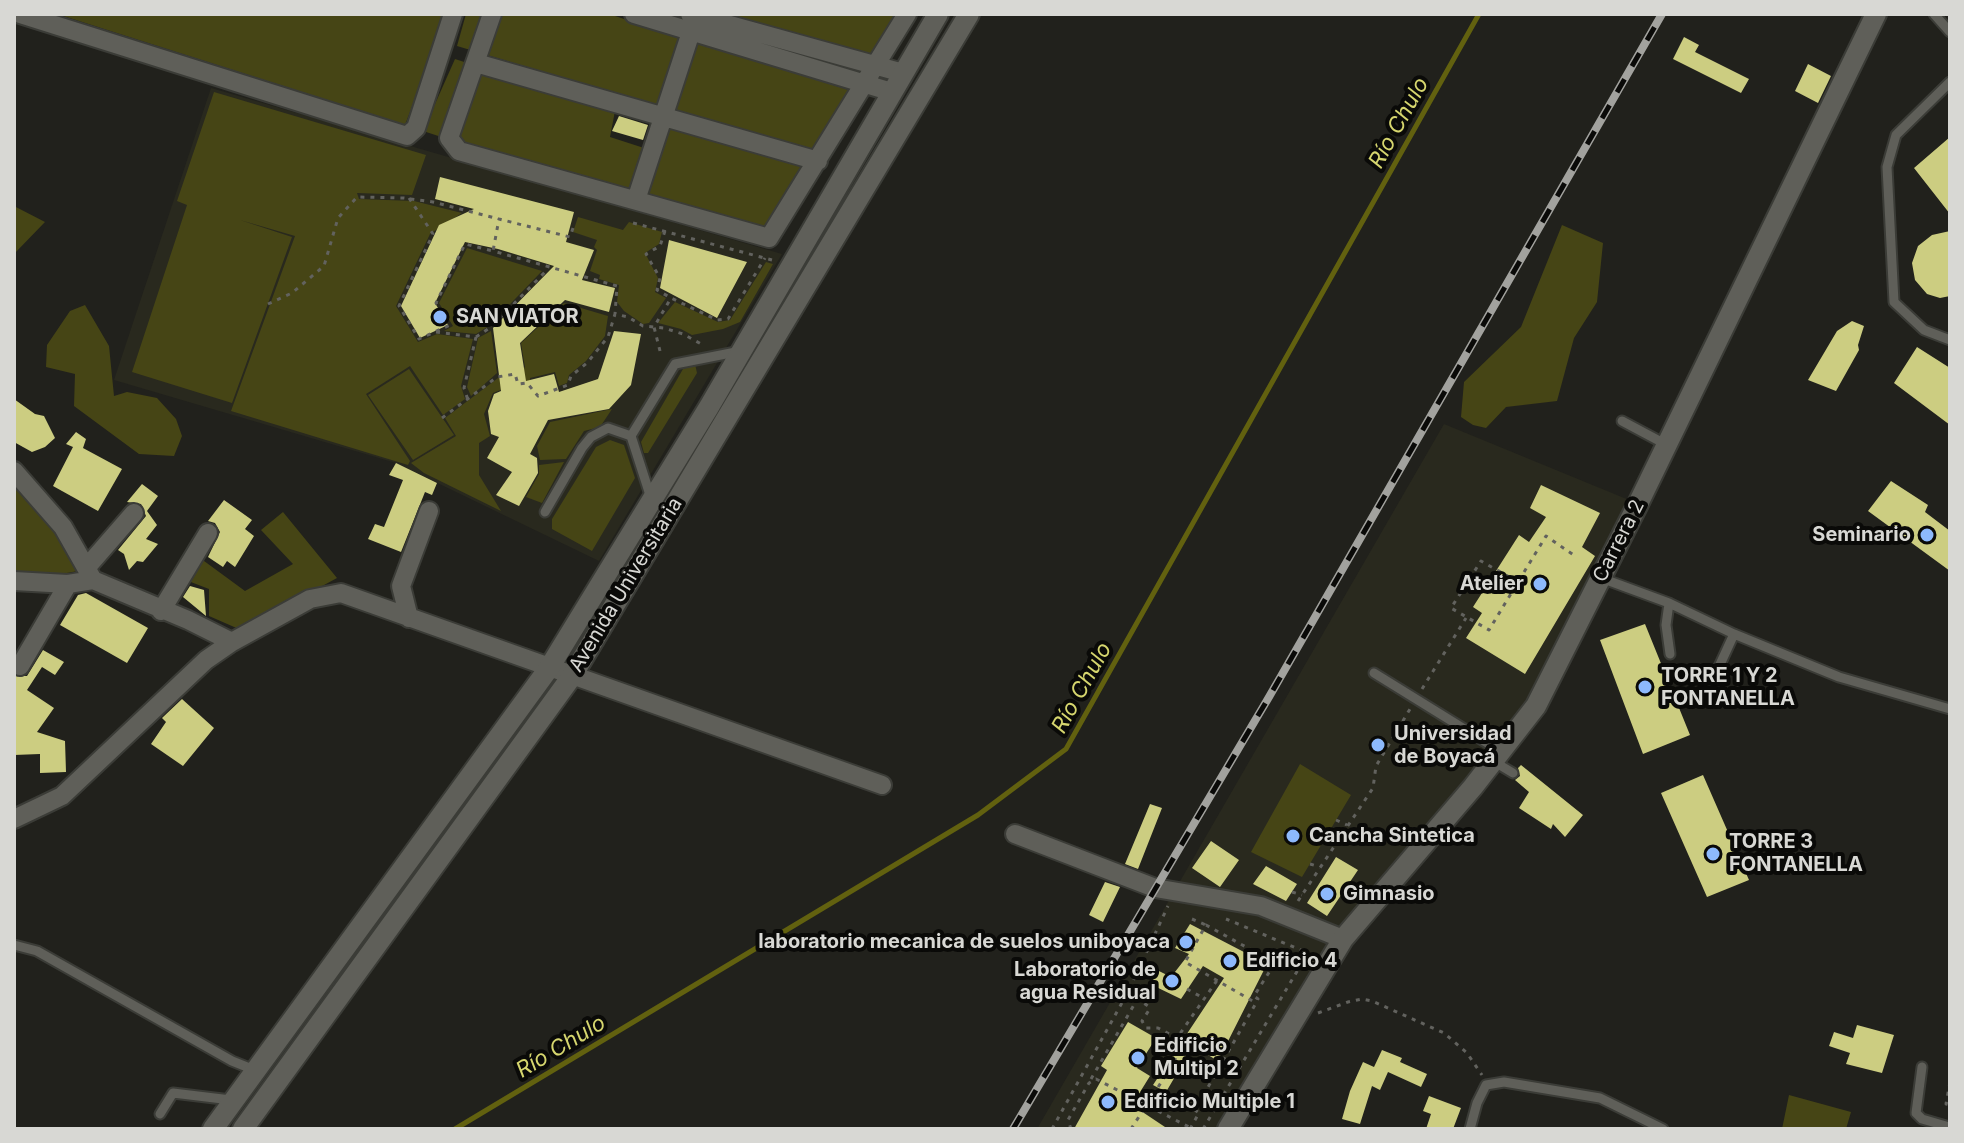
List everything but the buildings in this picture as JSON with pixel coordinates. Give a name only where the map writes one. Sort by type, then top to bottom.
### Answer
[{"type":"main road","name":"Avenida Universitaria","points":[[213,1129],[549,668],[742,351],[938,14]]},
{"type":"main road","name":"Avenida Universitaria","points":[[243,1129],[572,676],[969,14]]},
{"type":"main road","name":"Carrera 2","points":[[1228,1129],[1343,939],[1536,706],[1667,445],[1876,14]]},
{"type":"street","points":[[20,14],[407,136],[416,128],[453,14]]},
{"type":"street","points":[[492,14],[449,138],[459,151],[769,238],[907,14]]},
{"type":"street","points":[[634,14],[693,19],[903,73]]},
{"type":"street","points":[[636,200],[693,19]]},
{"type":"street","points":[[693,19],[892,92]]},
{"type":"street","points":[[476,63],[818,161]]},
{"type":"street","points":[[14,471],[63,527],[90,574],[161,611],[188,620],[232,642]]},
{"type":"street","points":[[409,618],[401,586],[429,511]]},
{"type":"street","points":[[14,581],[68,584],[90,574],[134,513]]},
{"type":"street","points":[[161,611],[208,533]]},
{"type":"street","points":[[20,666],[68,584]]},
{"type":"street","points":[[14,819],[62,796],[206,660],[232,642],[310,599],[341,593],[882,785]]},
{"type":"street","points":[[1015,834],[1155,888],[1261,906],[1343,939]]},
{"type":"lane","points":[[1934,14],[1950,32]]},
{"type":"lane","points":[[1950,82],[1896,135],[1887,167],[1894,302],[1924,330],[1950,340]]},
{"type":"lane","points":[[652,501],[631,436],[675,364],[742,351]]},
{"type":"lane","points":[[1622,421],[1667,445]]},
{"type":"lane","points":[[545,512],[591,437],[608,428],[631,436]]},
{"type":"lane","points":[[1601,578],[1669,603],[1734,634],[1839,677],[1950,709]]},
{"type":"lane","points":[[1669,603],[1666,625],[1670,654]]},
{"type":"lane","points":[[1717,671],[1734,634]]},
{"type":"lane","points":[[1374,673],[1497,756],[1513,773]]},
{"type":"lane","points":[[14,945],[37,951],[232,1061],[257,1071]]},
{"type":"lane","points":[[1922,1067],[1916,1113],[1922,1119],[1948,1129]]},
{"type":"lane","points":[[1470,1129],[1486,1085],[1504,1082],[1600,1098],[1663,1129]]},
{"type":"lane","points":[[160,1114],[173,1093],[235,1100]]},
{"type":"path","points":[[268,304],[292,293],[324,266],[338,218],[357,197],[409,198],[570,237],[573,228]]},
{"type":"path","points":[[409,198],[433,234],[399,306],[419,339],[450,325],[436,303],[465,244],[617,286],[615,314],[608,337],[587,363],[571,376],[568,385],[538,396],[527,383],[518,384],[515,374],[497,377],[442,418]]},
{"type":"path","points":[[493,251],[499,219]]},
{"type":"path","points":[[633,223],[791,266]]},
{"type":"path","points":[[665,230],[660,246],[646,254],[660,278],[657,290],[717,320],[728,319],[765,258]]},
{"type":"path","points":[[436,332],[476,337],[491,327],[549,269]]},
{"type":"path","points":[[660,351],[654,327],[671,298]]},
{"type":"path","points":[[615,314],[643,326],[683,334],[703,345]]},
{"type":"path","points":[[468,400],[464,388],[476,337]]},
{"type":"path","points":[[1518,582],[1481,561],[1451,608],[1489,630],[1546,536],[1575,556]]},
{"type":"path","points":[[1418,696],[1466,618]]},
{"type":"path","points":[[1298,901],[1373,788],[1376,766],[1410,709]]},
{"type":"path","points":[[1336,820],[1347,825]]},
{"type":"path","points":[[1310,864],[1320,867]]},
{"type":"path","points":[[1311,880],[1318,886]]},
{"type":"path","points":[[1292,892],[1302,895]]},
{"type":"path","points":[[1052,1129],[1128,992],[1173,897]]},
{"type":"path","points":[[1203,1129],[1308,953],[1216,914]]},
{"type":"path","points":[[1089,1083],[1096,1079],[1190,1128],[1199,1113],[1195,1110],[1256,1003],[1258,999],[1254,996],[1275,963],[1192,919]]},
{"type":"path","points":[[1206,925],[1185,962],[1256,1003]]},
{"type":"path","points":[[1131,1129],[1175,1061],[1177,1038],[1198,1013],[1220,976]]},
{"type":"path","points":[[1187,989],[1205,999]]},
{"type":"path","points":[[1128,992],[1148,1006],[1149,1010],[1142,1021],[1146,1028],[1158,1028],[1177,1038]]},
{"type":"path","points":[[1071,1129],[1068,1120],[1138,998]]},
{"type":"path","points":[[1292,1023],[1348,1002],[1362,999],[1372,1001],[1444,1033],[1467,1053],[1486,1085]]},
{"type":"path","points":[[1950,1082],[1946,1104],[1950,1105]]},
{"type":"shaded area","points":[[57,14],[448,14],[405,125]]},
{"type":"shaded area","points":[[466,14],[609,14],[682,38],[660,107],[457,46]]},
{"type":"shaded area","points":[[704,14],[900,14],[861,80],[730,39]]},
{"type":"shaded area","points":[[694,40],[855,92],[816,153],[671,110]]},
{"type":"shaded area","points":[[455,59],[615,111],[610,137],[644,148],[629,198],[423,131]]},
{"type":"shaded area","name":"SAN VIATOR","points":[[211,88],[782,254],[599,561],[396,463],[114,380]]},
{"type":"shaded area","points":[[214,92],[426,155],[412,195],[357,193],[359,199],[414,201],[462,213],[430,234],[396,306],[418,342],[437,334],[473,339],[461,386],[465,399],[443,415],[410,366],[366,394],[410,461],[408,465],[231,411],[295,236],[240,220],[292,237],[232,403],[132,372],[187,205],[177,201]]},
{"type":"shaded area","points":[[670,123],[808,165],[766,230],[644,196]]},
{"type":"shaded area","points":[[14,206],[45,222],[14,254]]},
{"type":"shaded area","points":[[578,217],[623,230],[629,222],[662,232],[659,244],[645,253],[658,278],[655,292],[666,298],[649,323],[643,324],[624,311],[617,302],[619,285],[599,279],[600,275],[590,271],[597,240],[573,232]]},
{"type":"shaded area","points":[[1562,225],[1603,243],[1597,302],[1574,338],[1557,401],[1506,407],[1486,428],[1473,425],[1461,417],[1464,382],[1521,327]]},
{"type":"shaded area","points":[[467,248],[542,271],[489,326],[476,334],[444,331],[453,326],[439,303]]},
{"type":"shaded area","points":[[766,262],[773,264],[740,322],[692,335],[658,323],[675,302],[718,322],[730,320]]},
{"type":"shaded area","points":[[564,303],[608,316],[605,336],[586,361],[569,375],[567,383],[559,386],[555,372],[530,378],[530,384],[522,381],[525,367],[521,343]]},
{"type":"shaded area","points":[[85,305],[109,346],[114,396],[127,392],[157,398],[176,419],[182,436],[174,456],[139,454],[74,406],[75,374],[46,367],[47,345],[70,311]]},
{"type":"shaded area","points":[[491,331],[497,373],[471,396],[467,387],[478,338]]},
{"type":"shaded area","points":[[695,364],[697,373],[648,453],[644,453],[641,442],[683,369]]},
{"type":"shaded area","points":[[409,369],[454,435],[413,460],[368,395]]},
{"type":"shaded area","points":[[509,376],[511,386],[493,393],[484,414],[490,436],[479,443],[479,475],[501,511],[424,473],[411,463],[456,436],[445,418],[498,378]]},
{"type":"shaded area","points":[[612,409],[600,427],[584,431],[566,459],[540,460],[537,446],[550,422]]},
{"type":"shaded area","name":"Universidad de Boyacá","points":[[1444,424],[1629,500],[1531,703],[1339,940],[1225,1129],[1037,1129]]},
{"type":"shaded area","points":[[610,440],[624,445],[635,478],[592,551],[552,529],[552,519],[596,447]]},
{"type":"shaded area","points":[[564,462],[542,503],[526,497],[539,474],[539,465]]},
{"type":"shaded area","points":[[14,482],[56,528],[78,571],[56,575],[14,572]]},
{"type":"shaded area","points":[[283,512],[337,578],[241,630],[209,616],[209,589],[183,579],[200,558],[245,591],[293,564],[261,530]]},
{"type":"shaded area","name":"Cancha Sintetica","points":[[1300,764],[1351,795],[1302,877],[1251,852]]},
{"type":"shaded area","points":[[1789,1095],[1851,1112],[1846,1129],[1782,1129]]},
{"type":"waterway","name":"Río Chulo","points":[[455,1129],[978,815],[1066,749],[1479,14]]},
{"type":"railway","points":[[1013,1129],[1269,697],[1662,14]]},
{"type":"place","name":"SAN VIATOR","points":[[440,317]]},
{"type":"place","name":"Seminario","points":[[1927,535]]},
{"type":"place","name":"Atelier","points":[[1540,584]]},
{"type":"place","name":"TORRE 1 Y 2 FONTANELLA","points":[[1645,687]]},
{"type":"place","name":"Universidad de Boyacá","points":[[1378,745]]},
{"type":"place","name":"Cancha Sintetica","points":[[1293,836]]},
{"type":"place","name":"TORRE 3 FONTANELLA","points":[[1713,854]]},
{"type":"place","name":"Gimnasio","points":[[1327,894]]},
{"type":"place","name":"laboratorio mecanica de suelos uniboyaca","points":[[1186,942]]},
{"type":"place","name":"Edificio 4","points":[[1230,961]]},
{"type":"place","name":"Laboratorio de agua Residual","points":[[1172,981]]},
{"type":"place","name":"Edificio Multipl 2","points":[[1138,1058]]},
{"type":"place","name":"Edificio Multiple 1","points":[[1108,1102]]}]
